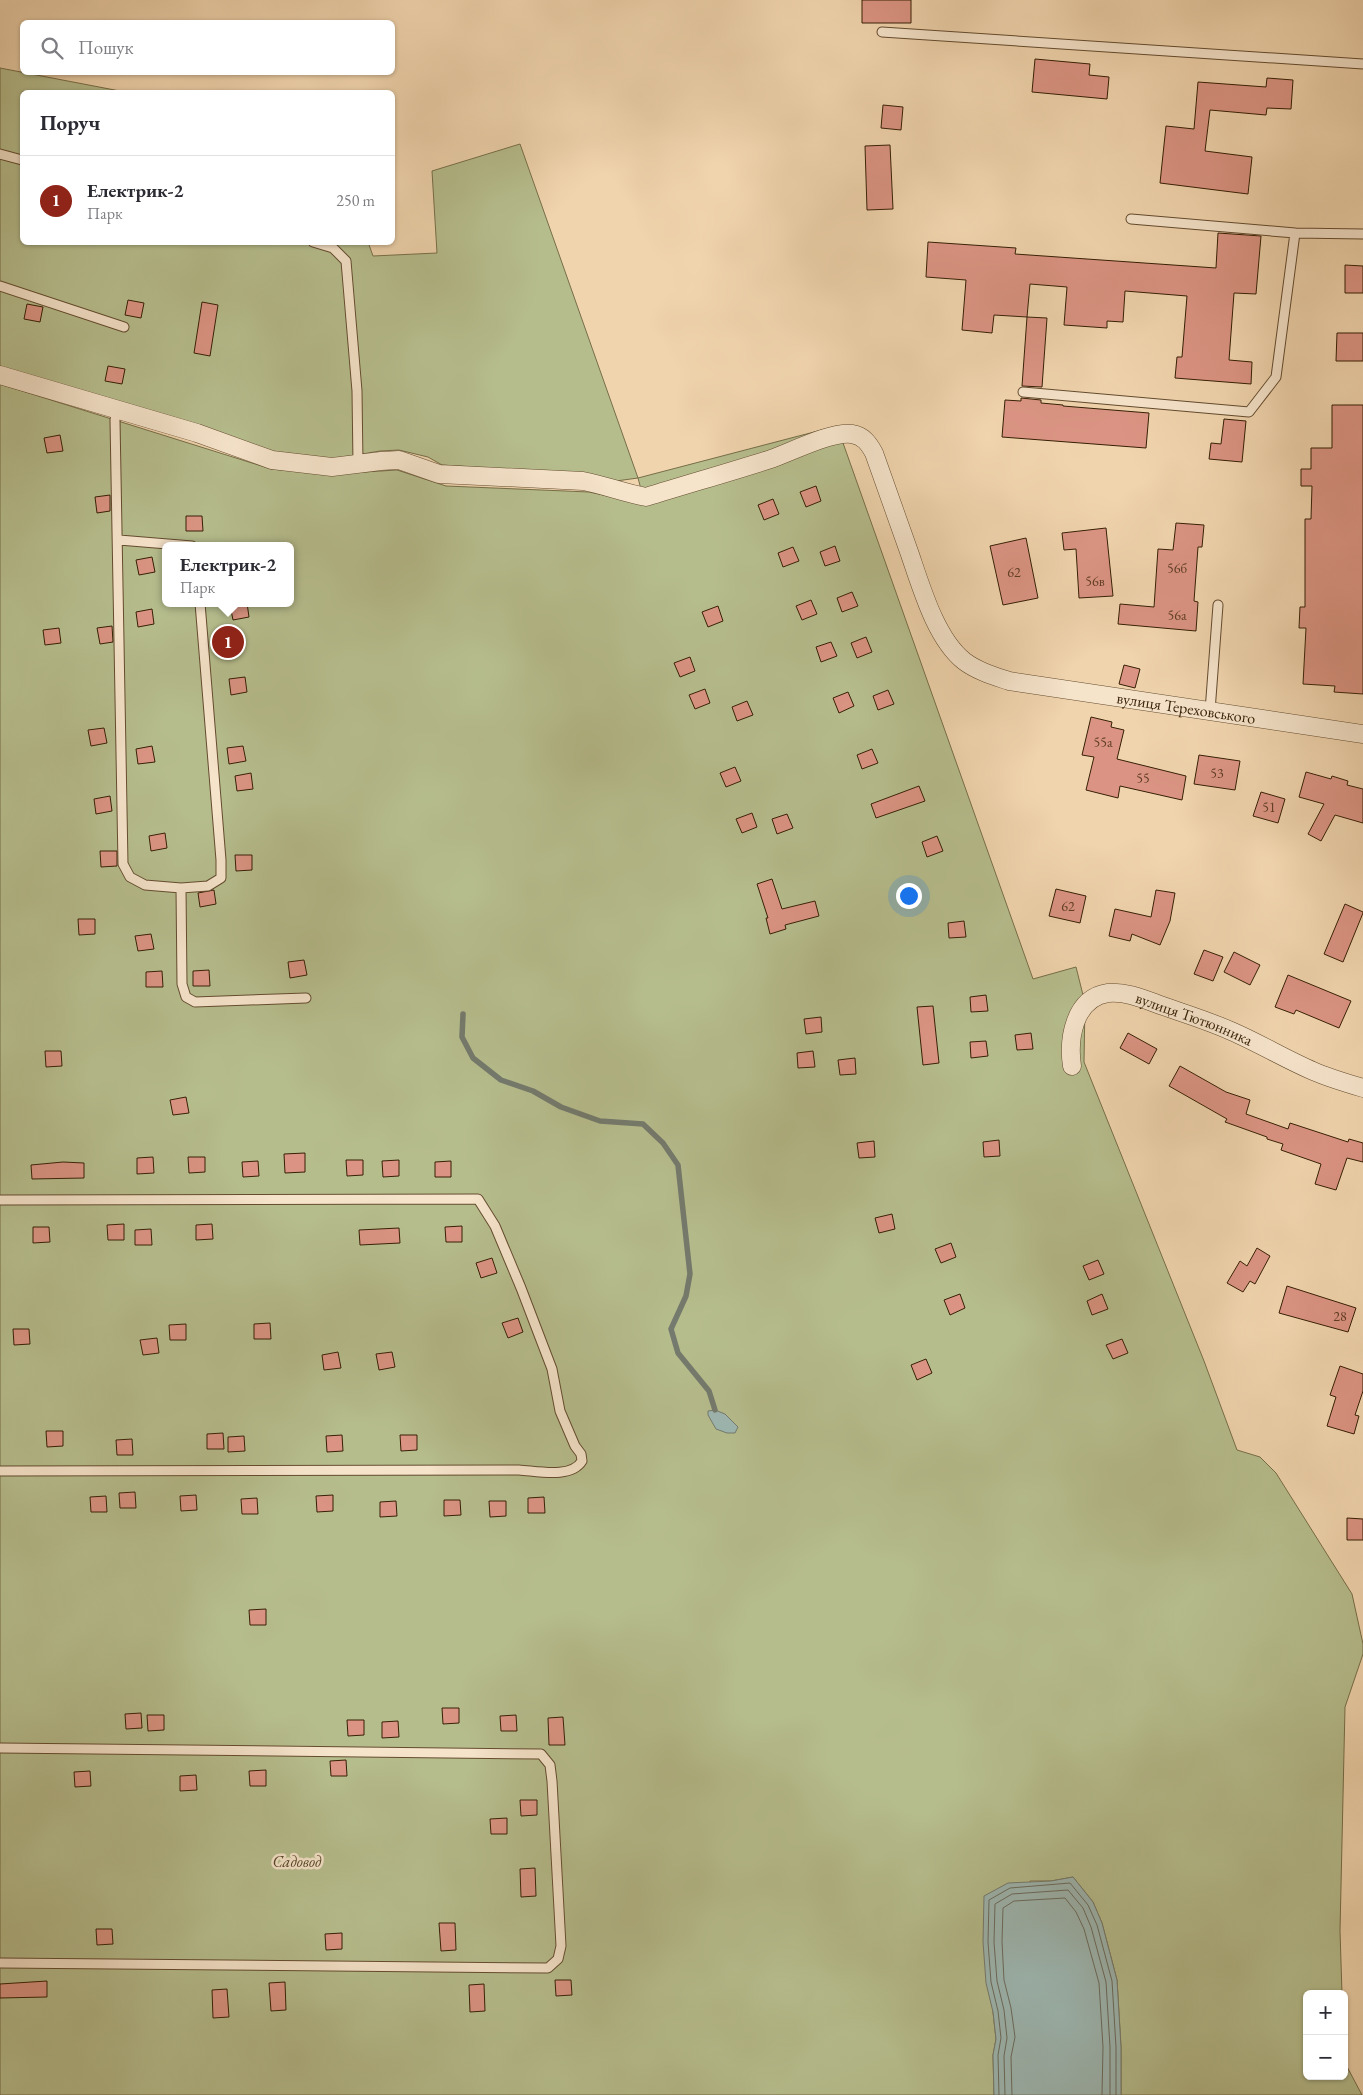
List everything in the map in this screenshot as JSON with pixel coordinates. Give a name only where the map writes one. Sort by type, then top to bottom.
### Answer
[{"type":"street","name":"вулиця Тереховського","points":[[0,374],[197,433],[272,460],[332,467],[381,460],[398,460],[439,474],[582,481],[604,484],[628,494],[646,497],[772,458],[836,435],[852,434],[863,438],[874,453],[925,597],[940,629],[953,649],[964,661],[985,673],[1009,681],[1070,688],[1100,695],[1363,734]]},
{"type":"street","name":"вулиця Тютюнника","points":[[1072,1066],[1070,1036],[1079,1014],[1085,1006],[1098,996],[1110,993],[1129,995],[1229,1030],[1313,1071],[1363,1088]]},
{"type":"lane","points":[[882,32],[1363,64]]},
{"type":"lane","points":[[0,154],[20,159]]},
{"type":"lane","points":[[1131,219],[1295,233],[1363,234]]},
{"type":"lane","points":[[1023,392],[1249,412],[1276,377],[1295,233]]},
{"type":"lane","points":[[323,245],[333,248],[346,261],[357,391],[358,464]]},
{"type":"lane","points":[[0,286],[124,328]]},
{"type":"lane","points":[[117,408],[123,864],[130,877],[145,885],[181,888],[208,886],[221,878],[200,607]]},
{"type":"lane","points":[[119,540],[162,544]]},
{"type":"lane","points":[[1210,711],[1218,605]]},
{"type":"lane","points":[[181,888],[182,984],[186,997],[195,1002],[306,998]]},
{"type":"lane","points":[[0,1200],[478,1199],[495,1226],[521,1288],[552,1369],[560,1411],[575,1446],[581,1454],[582,1461],[579,1466],[561,1472],[519,1470],[0,1471]]},
{"type":"lane","points":[[0,1748],[541,1754],[550,1765],[552,1781],[561,1946],[558,1959],[548,1968],[0,1963]]},
{"type":"green space","points":[[0,68],[20,72],[20,75],[36,75],[115,90],[20,90],[20,245],[369,245],[373,256],[437,253],[432,171],[520,144],[638,478],[616,481],[594,475],[442,465],[428,457],[399,450],[380,451],[332,459],[276,453],[0,367]]},
{"type":"green space","name":"Садовод","points":[[0,384],[271,469],[333,474],[397,470],[446,486],[589,492],[645,504],[638,478],[837,426],[1033,979],[1076,967],[1085,1003],[1084,1062],[1204,1361],[1237,1450],[1260,1457],[1276,1473],[1352,1594],[1363,1644],[1363,1654],[1345,1707],[1340,1931],[1342,1990],[1303,1990],[1303,2080],[1348,2080],[1348,2069],[1362,2095],[1121,2095],[1121,2047],[1117,1980],[1102,1923],[1093,1902],[1073,1877],[1051,1881],[1030,1881],[993,2012],[996,2039],[993,2055],[994,2095],[0,2095]]},
{"type":"water","points":[[715,1410],[725,1414],[738,1427],[735,1433],[727,1433],[716,1429],[708,1415],[708,1411]]},
{"type":"water","points":[[1073,1877],[1093,1902],[1102,1923],[1117,1980],[1121,2047],[1121,2095],[994,2095],[993,2055],[996,2039],[993,2012],[986,1983],[983,1942],[984,1896],[1008,1883],[1051,1881]]},
{"type":"building","points":[[862,0],[911,0],[911,23],[862,23]]},
{"type":"building","points":[[1035,59],[1090,64],[1089,75],[1109,77],[1107,99],[1032,92]]},
{"type":"building","points":[[1267,78],[1293,80],[1291,109],[1267,108],[1266,115],[1210,110],[1205,151],[1252,157],[1248,194],[1160,183],[1166,126],[1194,129],[1198,82],[1266,87]]},
{"type":"building","points":[[883,105],[903,107],[901,130],[881,128]]},
{"type":"building","points":[[890,145],[893,209],[867,210],[865,146]]},
{"type":"building","points":[[1218,233],[1261,236],[1256,294],[1234,293],[1229,360],[1252,362],[1251,384],[1175,378],[1177,357],[1182,357],[1187,296],[1125,291],[1123,322],[1107,321],[1107,328],[1064,325],[1067,287],[1030,284],[1027,317],[994,315],[992,333],[962,330],[966,280],[926,277],[928,242],[1016,248],[1015,254],[1216,268]]},
{"type":"building","points":[[1345,265],[1363,266],[1363,293],[1345,293]]},
{"type":"building","points":[[128,300],[144,303],[141,318],[125,315]]},
{"type":"building","points":[[202,302],[218,305],[210,356],[194,353]]},
{"type":"building","points":[[27,304],[43,307],[40,322],[24,319]]},
{"type":"building","points":[[1027,317],[1047,318],[1042,387],[1022,386]]},
{"type":"building","points":[[1337,333],[1363,333],[1363,361],[1336,361]]},
{"type":"building","points":[[108,366],[125,369],[122,384],[105,381]]},
{"type":"building","points":[[1021,398],[1041,400],[1041,403],[1063,406],[1149,413],[1146,448],[1002,437],[1005,400],[1021,401]]},
{"type":"building","points":[[1332,405],[1363,405],[1363,694],[1334,692],[1335,686],[1303,684],[1306,628],[1299,628],[1300,607],[1305,607],[1305,519],[1311,519],[1312,486],[1301,486],[1301,469],[1311,469],[1311,448],[1332,448]]},
{"type":"building","points":[[1224,419],[1246,421],[1242,462],[1209,459],[1211,443],[1221,444]]},
{"type":"building","points":[[60,435],[63,451],[47,453],[44,438]]},
{"type":"building","points":[[816,486],[821,501],[806,507],[800,492]]},
{"type":"building","points":[[110,495],[110,511],[97,513],[95,497]]},
{"type":"building","points":[[773,499],[779,514],[764,520],[758,505]]},
{"type":"building","points":[[186,516],[202,516],[203,531],[186,531]]},
{"type":"building","points":[[1176,523],[1204,525],[1202,547],[1198,547],[1194,601],[1198,602],[1196,631],[1118,624],[1120,604],[1154,607],[1158,549],[1173,550]]},
{"type":"building","points":[[1106,528],[1113,596],[1079,598],[1076,549],[1064,550],[1062,533]]},
{"type":"building","points":[[1026,538],[1038,598],[1003,605],[990,546]]},
{"type":"building","points":[[835,546],[840,561],[825,566],[820,552]]},
{"type":"building","points":[[793,547],[799,561],[783,567],[778,553]]},
{"type":"building","points":[[152,557],[155,572],[139,575],[136,560]]},
{"type":"building","points":[[852,592],[858,606],[842,612],[837,598]]},
{"type":"building","points":[[811,600],[817,614],[802,620],[796,606]]},
{"type":"building","points":[[718,606],[723,621],[708,627],[702,612]]},
{"type":"building","points":[[230,607],[248,607],[249,617],[233,620]]},
{"type":"building","points":[[152,609],[154,624],[138,627],[136,612]]},
{"type":"building","points":[[112,626],[113,642],[100,644],[97,628]]},
{"type":"building","points":[[59,628],[61,643],[45,645],[43,630]]},
{"type":"building","points":[[866,637],[872,652],[857,658],[851,643]]},
{"type":"building","points":[[831,642],[837,656],[821,662],[816,647]]},
{"type":"building","points":[[690,657],[695,671],[680,677],[674,663]]},
{"type":"building","points":[[1124,665],[1140,669],[1135,688],[1119,684]]},
{"type":"building","points":[[245,677],[247,692],[231,695],[229,679]]},
{"type":"building","points":[[705,689],[710,703],[695,709],[689,695]]},
{"type":"building","points":[[888,690],[894,704],[878,710],[873,696]]},
{"type":"building","points":[[848,692],[854,706],[839,713],[833,698]]},
{"type":"building","points":[[747,701],[753,715],[737,721],[732,707]]},
{"type":"building","points":[[1091,717],[1112,722],[1111,727],[1124,730],[1117,759],[1186,776],[1182,800],[1120,786],[1118,798],[1086,790],[1094,757],[1082,755]]},
{"type":"building","points":[[104,728],[107,743],[91,746],[88,730]]},
{"type":"building","points":[[152,746],[155,762],[138,764],[136,749]]},
{"type":"building","points":[[243,746],[246,761],[229,764],[227,748]]},
{"type":"building","points":[[872,749],[878,763],[862,769],[857,755]]},
{"type":"building","points":[[1199,755],[1240,761],[1235,790],[1194,784]]},
{"type":"building","points":[[735,767],[741,781],[726,787],[720,773]]},
{"type":"building","points":[[1306,772],[1331,779],[1332,776],[1348,781],[1347,785],[1363,789],[1363,823],[1335,815],[1321,841],[1308,834],[1324,804],[1299,797]]},
{"type":"building","points":[[251,773],[253,789],[237,791],[235,776]]},
{"type":"building","points":[[919,786],[925,801],[876,818],[871,804]]},
{"type":"building","points":[[1261,792],[1285,799],[1278,823],[1253,816]]},
{"type":"building","points":[[110,796],[112,811],[96,814],[94,799]]},
{"type":"building","points":[[752,813],[757,827],[742,833],[736,819]]},
{"type":"building","points":[[787,814],[793,828],[777,834],[772,819]]},
{"type":"building","points":[[165,833],[167,848],[151,851],[149,836]]},
{"type":"building","points":[[937,836],[943,851],[927,857],[922,842]]},
{"type":"building","points":[[100,851],[117,851],[117,866],[101,867]]},
{"type":"building","points":[[235,855],[252,855],[252,870],[236,871]]},
{"type":"building","points":[[772,879],[782,909],[815,901],[819,916],[785,925],[786,929],[770,934],[766,918],[768,918],[757,884]]},
{"type":"building","points":[[1056,889],[1086,896],[1080,923],[1049,916]]},
{"type":"building","points":[[214,890],[216,904],[200,907],[198,893]]},
{"type":"building","points":[[1156,890],[1175,893],[1170,921],[1160,945],[1132,934],[1130,941],[1109,936],[1115,909],[1151,917]]},
{"type":"building","points":[[1345,904],[1363,913],[1343,962],[1324,954]]},
{"type":"building","points":[[78,919],[95,919],[95,934],[79,935]]},
{"type":"building","points":[[964,921],[966,937],[949,938],[948,923]]},
{"type":"building","points":[[151,934],[154,949],[138,951],[135,936]]},
{"type":"building","points":[[1204,950],[1223,957],[1213,981],[1194,974]]},
{"type":"building","points":[[1234,952],[1260,965],[1250,985],[1224,972]]},
{"type":"building","points":[[304,960],[307,975],[290,978],[288,962]]},
{"type":"building","points":[[209,970],[210,986],[193,986],[193,971]]},
{"type":"building","points":[[162,971],[163,987],[146,987],[146,972]]},
{"type":"building","points":[[1288,975],[1351,1001],[1339,1028],[1296,1010],[1294,1014],[1275,1007]]},
{"type":"building","points":[[986,995],[988,1011],[971,1012],[970,997]]},
{"type":"building","points":[[933,1006],[939,1063],[923,1065],[917,1007]]},
{"type":"building","points":[[821,1017],[822,1032],[806,1034],[804,1019]]},
{"type":"building","points":[[1031,1033],[1033,1049],[1017,1050],[1015,1035]]},
{"type":"building","points":[[1128,1033],[1157,1049],[1149,1064],[1120,1048]]},
{"type":"building","points":[[986,1041],[988,1056],[971,1058],[970,1042]]},
{"type":"building","points":[[45,1051],[61,1051],[62,1066],[46,1067]]},
{"type":"building","points":[[813,1051],[815,1067],[798,1068],[797,1053]]},
{"type":"building","points":[[855,1058],[856,1074],[840,1075],[838,1060]]},
{"type":"building","points":[[1180,1066],[1226,1092],[1250,1100],[1246,1114],[1288,1129],[1290,1123],[1348,1142],[1349,1139],[1363,1143],[1363,1162],[1347,1158],[1336,1190],[1315,1184],[1321,1164],[1281,1150],[1283,1144],[1225,1122],[1227,1119],[1169,1086]]},
{"type":"building","points":[[186,1097],[189,1113],[173,1115],[170,1100]]},
{"type":"building","points":[[999,1140],[1000,1156],[984,1157],[983,1142]]},
{"type":"building","points":[[874,1141],[875,1157],[859,1158],[857,1143]]},
{"type":"building","points":[[305,1153],[305,1172],[285,1173],[284,1154]]},
{"type":"building","points":[[153,1157],[154,1173],[137,1174],[137,1158]]},
{"type":"building","points":[[188,1157],[205,1157],[205,1172],[189,1173]]},
{"type":"building","points":[[346,1160],[363,1160],[363,1175],[347,1176]]},
{"type":"building","points":[[399,1160],[399,1176],[383,1177],[382,1161]]},
{"type":"building","points":[[258,1161],[259,1176],[243,1177],[242,1162]]},
{"type":"building","points":[[451,1161],[451,1177],[435,1177],[435,1162]]},
{"type":"building","points":[[63,1162],[84,1163],[84,1178],[32,1179],[31,1165]]},
{"type":"building","points":[[892,1214],[895,1229],[879,1233],[875,1218]]},
{"type":"building","points":[[124,1224],[124,1240],[108,1240],[107,1225]]},
{"type":"building","points":[[212,1224],[213,1239],[196,1240],[196,1225]]},
{"type":"building","points":[[462,1226],[462,1242],[446,1242],[445,1227]]},
{"type":"building","points":[[33,1227],[49,1227],[50,1242],[33,1243]]},
{"type":"building","points":[[399,1228],[400,1243],[360,1245],[359,1230]]},
{"type":"building","points":[[151,1229],[152,1245],[135,1245],[135,1230]]},
{"type":"building","points":[[951,1243],[956,1257],[941,1263],[935,1249]]},
{"type":"building","points":[[1257,1248],[1270,1256],[1255,1284],[1250,1281],[1243,1292],[1227,1283],[1240,1261],[1247,1266]]},
{"type":"building","points":[[492,1258],[497,1273],[481,1278],[476,1263]]},
{"type":"building","points":[[1098,1260],[1104,1274],[1089,1280],[1083,1266]]},
{"type":"building","points":[[1287,1286],[1356,1308],[1348,1332],[1279,1313]]},
{"type":"building","points":[[960,1294],[965,1308],[950,1315],[944,1300]]},
{"type":"building","points":[[1102,1294],[1108,1309],[1092,1315],[1087,1301]]},
{"type":"building","points":[[518,1318],[523,1332],[508,1338],[502,1323]]},
{"type":"building","points":[[270,1323],[271,1339],[254,1339],[254,1324]]},
{"type":"building","points":[[186,1324],[186,1340],[170,1340],[169,1325]]},
{"type":"building","points":[[13,1329],[29,1329],[30,1344],[14,1345]]},
{"type":"building","points":[[157,1338],[159,1353],[143,1355],[140,1340]]},
{"type":"building","points":[[1122,1339],[1128,1353],[1113,1359],[1106,1345]]},
{"type":"building","points":[[338,1352],[341,1368],[324,1370],[322,1355]]},
{"type":"building","points":[[392,1352],[395,1367],[379,1370],[376,1354]]},
{"type":"building","points":[[926,1359],[932,1373],[917,1380],[911,1365]]},
{"type":"building","points":[[1340,1366],[1363,1374],[1363,1391],[1355,1415],[1359,1416],[1354,1434],[1327,1426],[1336,1397],[1330,1395]]},
{"type":"building","points":[[46,1431],[63,1431],[63,1446],[47,1447]]},
{"type":"building","points":[[223,1433],[224,1449],[207,1449],[207,1434]]},
{"type":"building","points":[[342,1435],[343,1451],[327,1452],[326,1436]]},
{"type":"building","points":[[400,1435],[417,1435],[417,1450],[401,1451]]},
{"type":"building","points":[[244,1436],[245,1451],[228,1452],[228,1437]]},
{"type":"building","points":[[132,1439],[133,1455],[117,1455],[116,1440]]},
{"type":"building","points":[[135,1492],[136,1508],[120,1508],[119,1493]]},
{"type":"building","points":[[196,1495],[197,1510],[181,1511],[180,1496]]},
{"type":"building","points":[[333,1495],[333,1511],[317,1512],[316,1496]]},
{"type":"building","points":[[106,1496],[107,1512],[91,1512],[90,1497]]},
{"type":"building","points":[[544,1497],[545,1513],[528,1513],[528,1498]]},
{"type":"building","points":[[257,1498],[258,1514],[242,1514],[241,1499]]},
{"type":"building","points":[[444,1500],[460,1500],[461,1515],[444,1516]]},
{"type":"building","points":[[396,1501],[397,1516],[380,1517],[380,1502]]},
{"type":"building","points":[[489,1501],[506,1501],[506,1516],[490,1517]]},
{"type":"building","points":[[1347,1518],[1363,1519],[1363,1540],[1347,1540]]},
{"type":"building","points":[[266,1609],[266,1625],[250,1625],[249,1610]]},
{"type":"building","points":[[442,1708],[459,1708],[459,1723],[443,1724]]},
{"type":"building","points":[[141,1713],[142,1728],[126,1729],[125,1714]]},
{"type":"building","points":[[147,1715],[164,1715],[164,1730],[148,1731]]},
{"type":"building","points":[[516,1715],[517,1731],[501,1731],[500,1716]]},
{"type":"building","points":[[563,1717],[565,1745],[549,1745],[548,1718]]},
{"type":"building","points":[[347,1720],[364,1720],[364,1735],[348,1736]]},
{"type":"building","points":[[398,1721],[399,1737],[382,1738],[382,1722]]},
{"type":"building","points":[[346,1760],[347,1776],[331,1776],[330,1761]]},
{"type":"building","points":[[266,1770],[266,1786],[250,1786],[249,1771]]},
{"type":"building","points":[[90,1771],[91,1786],[75,1787],[74,1772]]},
{"type":"building","points":[[196,1775],[197,1790],[180,1791],[180,1776]]},
{"type":"building","points":[[520,1800],[537,1800],[537,1815],[521,1816]]},
{"type":"building","points":[[507,1818],[507,1834],[491,1834],[490,1819]]},
{"type":"building","points":[[535,1868],[536,1896],[521,1897],[520,1869]]},
{"type":"building","points":[[439,1923],[455,1923],[456,1950],[441,1951]]},
{"type":"building","points":[[96,1929],[112,1929],[113,1944],[97,1945]]},
{"type":"building","points":[[342,1933],[342,1949],[326,1950],[325,1934]]},
{"type":"building","points":[[555,1980],[571,1980],[572,1995],[556,1996]]},
{"type":"building","points":[[47,1981],[47,1997],[0,1998],[0,1984]]},
{"type":"building","points":[[285,1982],[286,2010],[271,2011],[269,1983]]},
{"type":"building","points":[[484,1984],[485,2011],[470,2012],[469,1985]]},
{"type":"building","points":[[227,1989],[229,2017],[213,2018],[212,1990]]},
{"type":"waterway","points":[[463,1014],[462,1037],[473,1058],[501,1080],[533,1091],[561,1107],[600,1121],[643,1124],[663,1143],[678,1165],[690,1274],[686,1296],[671,1329],[678,1353],[709,1391],[715,1410]]},
{"type":"place","name":"Електрик-2","points":[[228,642]]}]
